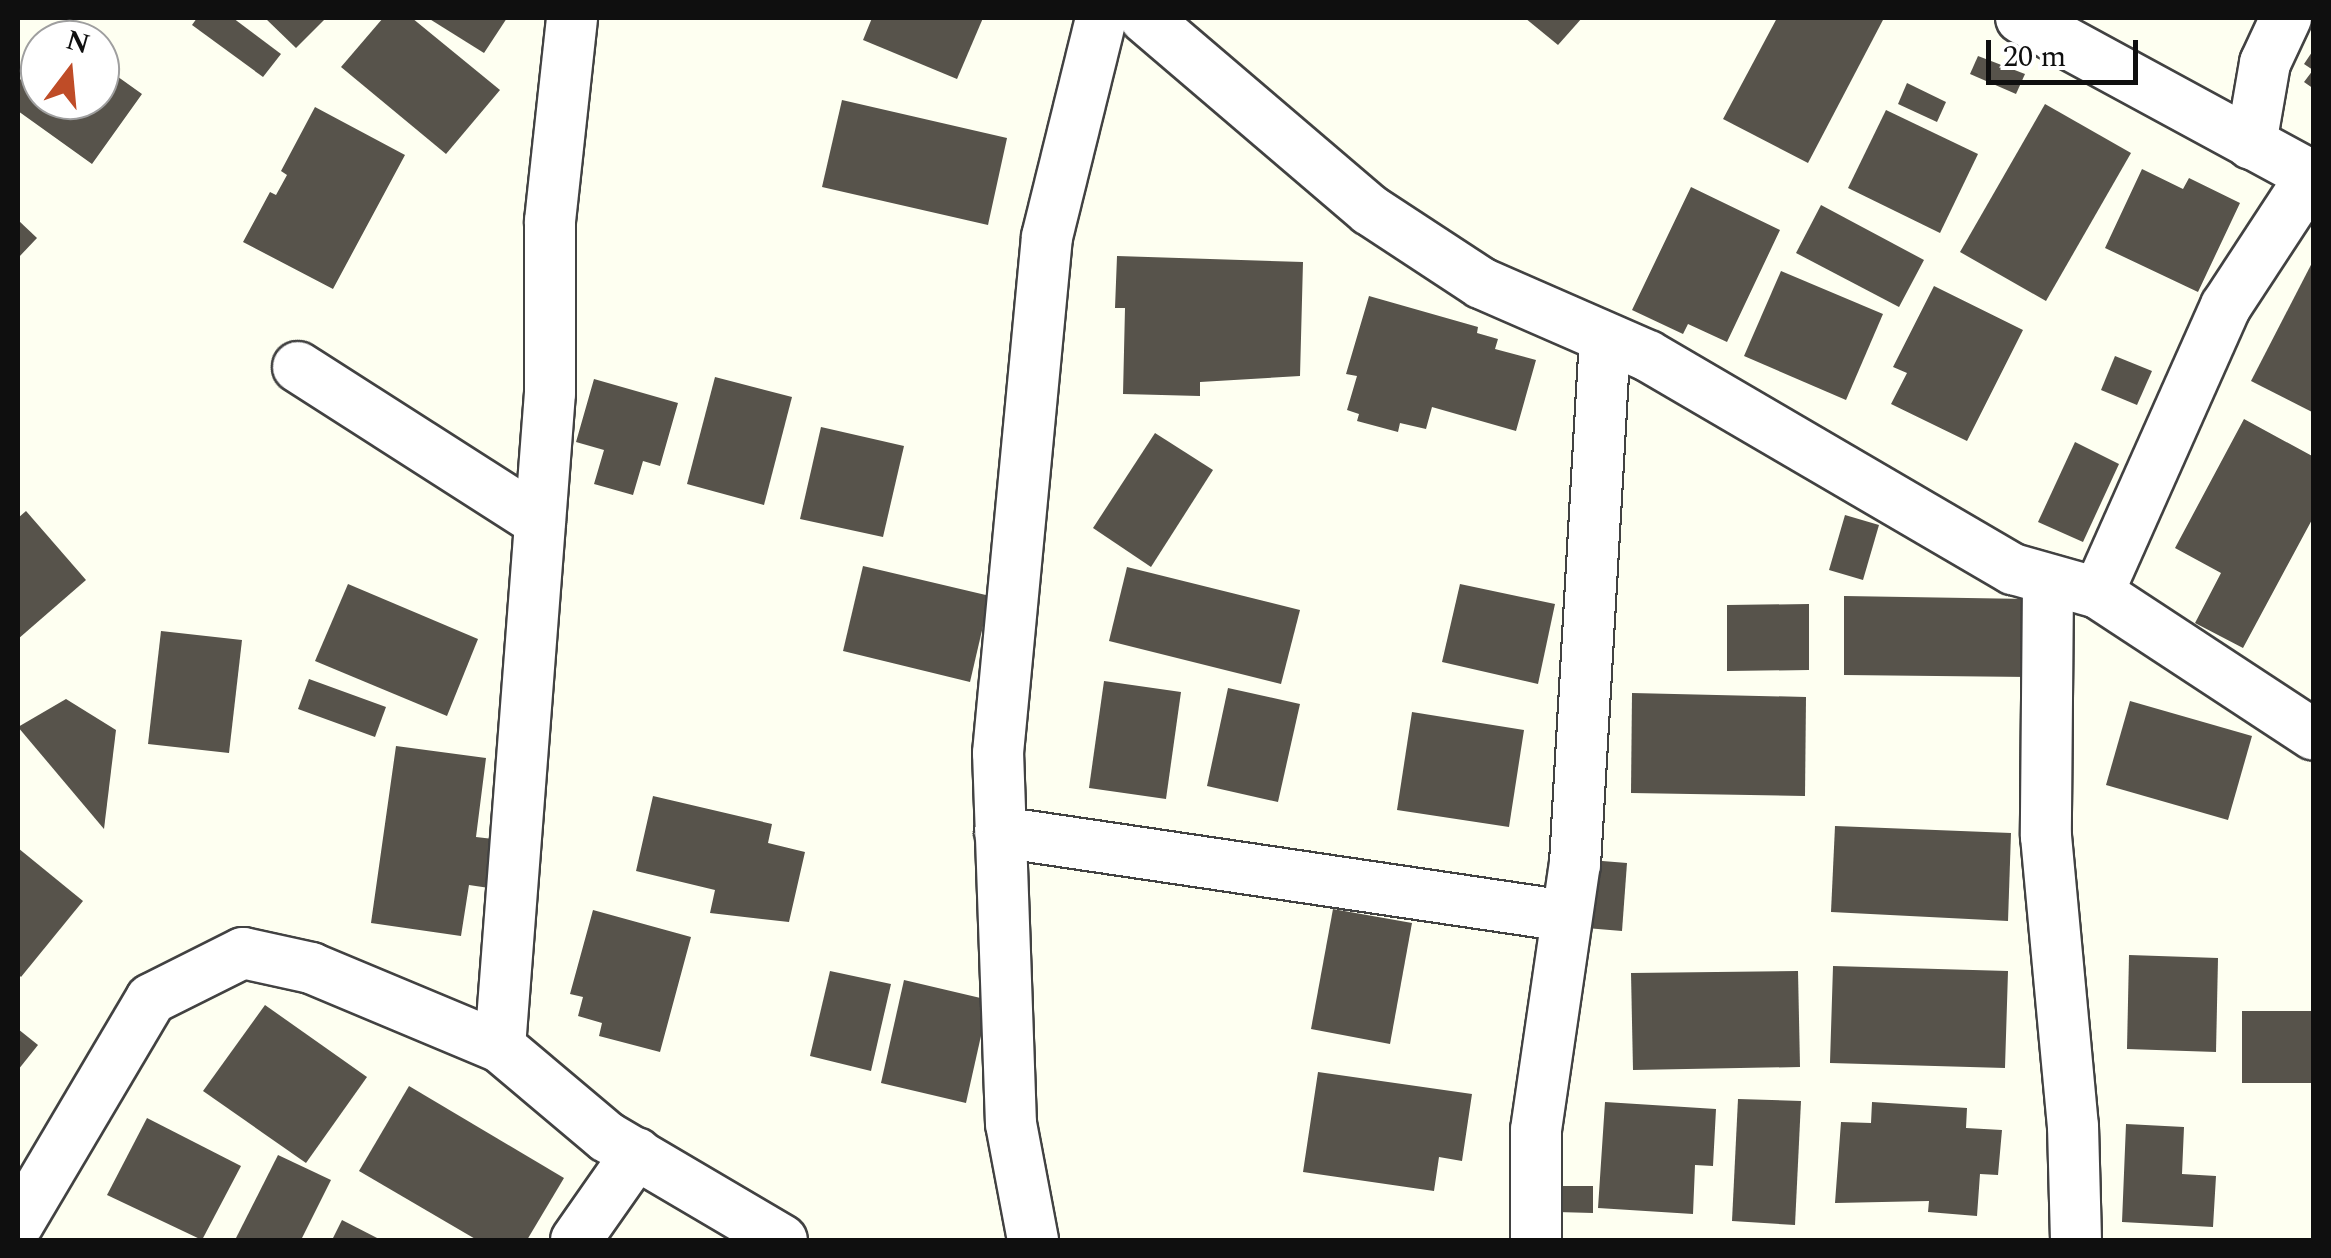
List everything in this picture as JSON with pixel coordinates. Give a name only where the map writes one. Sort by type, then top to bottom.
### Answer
[{"type":"street","points":[[500,1047],[550,393],[550,220],[572,18]]},
{"type":"street","points":[[1033,1240],[1011,1124],[998,752],[1047,236],[1101,18]]},
{"type":"street","points":[[1145,18],[1370,210],[1481,284],[1648,356],[2048,584],[2098,593],[2314,735]]},
{"type":"street","points":[[2021,18],[2312,176],[2226,306],[2098,593]]},
{"type":"street","points":[[2251,144],[2265,63],[2286,18]]},
{"type":"street","points":[[1536,1240],[1536,1130],[1575,864],[1605,339]]},
{"type":"street","points":[[298,368],[540,522]]},
{"type":"street","points":[[2048,584],[2046,836],[2073,1126],[2076,1240]]},
{"type":"street","points":[[1000,832],[1566,916]]},
{"type":"street","points":[[18,1224],[151,999],[243,953],[311,968],[500,1047],[608,1137],[782,1240]]},
{"type":"street","points":[[576,1240],[637,1154]]},
{"type":"building","points":[[197,18],[233,18],[281,54],[263,77],[192,25]]},
{"type":"building","points":[[265,18],[326,18],[296,48]]},
{"type":"building","points":[[383,18],[412,18],[500,90],[446,154],[341,67]]},
{"type":"building","points":[[428,18],[507,18],[484,53]]},
{"type":"building","points":[[872,18],[983,18],[957,79],[863,40]]},
{"type":"building","points":[[1525,18],[1582,18],[1558,45]]},
{"type":"building","points":[[1777,18],[1884,18],[1808,163],[1723,119]]},
{"type":"building","points":[[2314,49],[2314,89],[2304,82],[2313,70],[2304,64]]},
{"type":"building","points":[[1978,56],[2025,74],[2016,94],[1970,74]]},
{"type":"building","points":[[120,78],[142,94],[92,164],[31,120],[120,120]]},
{"type":"building","points":[[1907,83],[1946,102],[1937,122],[1898,104]]},
{"type":"building","points":[[842,100],[1007,138],[988,225],[822,187]]},
{"type":"building","points":[[2045,104],[2131,153],[2046,301],[1960,252]]},
{"type":"building","points":[[315,107],[405,155],[333,289],[243,242],[270,192],[276,195],[287,175],[281,171]]},
{"type":"building","points":[[1886,110],[1978,154],[1940,233],[1848,188]]},
{"type":"building","points":[[2142,169],[2183,189],[2189,178],[2240,203],[2198,292],[2105,248]]},
{"type":"building","points":[[1691,187],[1780,230],[1727,342],[1688,324],[1683,334],[1632,310]]},
{"type":"building","points":[[1821,205],[1924,260],[1899,307],[1796,253]]},
{"type":"building","points":[[18,220],[37,238],[18,258]]},
{"type":"building","points":[[1117,256],[1303,262],[1300,376],[1200,382],[1200,396],[1123,394],[1125,308],[1115,308]]},
{"type":"building","points":[[2314,259],[2314,413],[2251,381]]},
{"type":"building","points":[[1781,271],[1883,314],[1846,400],[1744,356]]},
{"type":"building","points":[[1934,286],[2023,330],[1967,441],[1891,404],[1907,373],[1893,367]]},
{"type":"building","points":[[1369,296],[1478,327],[1477,333],[1498,339],[1495,349],[1536,360],[1516,431],[1432,407],[1426,429],[1400,423],[1398,432],[1357,421],[1359,414],[1347,410],[1357,376],[1346,374]]},
{"type":"building","points":[[2115,356],[2152,371],[2137,405],[2101,390]]},
{"type":"building","points":[[715,377],[792,397],[764,505],[687,484]]},
{"type":"building","points":[[594,379],[678,403],[660,466],[643,461],[633,495],[594,484],[604,450],[576,442]]},
{"type":"building","points":[[2244,419],[2314,457],[2314,516],[2243,648],[2195,623],[2221,573],[2175,548]]},
{"type":"building","points":[[821,427],[904,446],[883,537],[800,519]]},
{"type":"building","points":[[1155,433],[1213,470],[1151,567],[1093,528]]},
{"type":"building","points":[[2075,442],[2119,464],[2083,542],[2038,522]]},
{"type":"building","points":[[26,511],[86,580],[18,639],[18,518]]},
{"type":"building","points":[[1845,515],[1879,525],[1863,580],[1829,570]]},
{"type":"building","points":[[863,566],[990,596],[970,682],[843,651]]},
{"type":"building","points":[[1127,567],[1300,610],[1281,684],[1109,641]]},
{"type":"building","points":[[348,584],[478,639],[447,716],[315,661]]},
{"type":"building","points":[[1460,584],[1555,604],[1538,684],[1442,662]]},
{"type":"building","points":[[1844,596],[2029,599],[2029,677],[1844,675]]},
{"type":"building","points":[[1809,604],[1809,670],[1727,671],[1727,605]]},
{"type":"building","points":[[161,631],[242,640],[229,753],[148,744]]},
{"type":"building","points":[[309,679],[386,707],[375,737],[298,709]]},
{"type":"building","points":[[1104,681],[1181,692],[1166,799],[1089,788]]},
{"type":"building","points":[[1228,688],[1300,704],[1278,802],[1207,786]]},
{"type":"building","points":[[1632,693],[1806,697],[1805,796],[1631,793]]},
{"type":"building","points":[[66,699],[116,730],[104,829],[18,727]]},
{"type":"building","points":[[2130,701],[2252,736],[2228,820],[2106,785]]},
{"type":"building","points":[[1412,712],[1524,730],[1509,827],[1397,810]]},
{"type":"building","points":[[396,746],[486,758],[476,837],[502,840],[496,889],[469,885],[461,936],[371,923]]},
{"type":"building","points":[[653,796],[772,824],[768,843],[805,852],[789,922],[710,913],[715,890],[636,871]]},
{"type":"building","points":[[1835,826],[2011,833],[2008,921],[1831,912]]},
{"type":"building","points":[[18,848],[83,901],[21,977],[18,974]]},
{"type":"building","points":[[1590,860],[1627,863],[1622,931],[1586,928]]},
{"type":"building","points":[[1333,909],[1412,923],[1390,1044],[1311,1029]]},
{"type":"building","points":[[593,910],[691,937],[660,1052],[599,1036],[602,1023],[578,1016],[583,997],[570,994]]},
{"type":"building","points":[[2129,955],[2218,958],[2216,1052],[2127,1049]]},
{"type":"building","points":[[1833,966],[2008,971],[2005,1068],[1830,1063]]},
{"type":"building","points":[[830,971],[891,984],[871,1071],[810,1056]]},
{"type":"building","points":[[1798,971],[1800,1067],[1633,1070],[1631,973]]},
{"type":"building","points":[[904,980],[989,1000],[966,1103],[881,1083]]},
{"type":"building","points":[[265,1005],[367,1077],[306,1163],[203,1091]]},
{"type":"building","points":[[2242,1011],[2314,1011],[2314,1083],[2242,1083]]},
{"type":"building","points":[[18,1029],[38,1045],[18,1070]]},
{"type":"building","points":[[1318,1072],[1472,1094],[1462,1161],[1439,1157],[1434,1191],[1303,1172]]},
{"type":"building","points":[[409,1086],[564,1178],[527,1240],[477,1240],[359,1171]]},
{"type":"building","points":[[1738,1099],[1801,1101],[1795,1225],[1732,1221]]},
{"type":"building","points":[[1605,1102],[1716,1109],[1713,1166],[1695,1165],[1693,1214],[1598,1208]]},
{"type":"building","points":[[1872,1102],[1967,1108],[1966,1128],[2002,1130],[1998,1175],[1980,1174],[1977,1216],[1928,1212],[1929,1201],[1835,1203],[1841,1122],[1871,1123]]},
{"type":"building","points":[[147,1118],[241,1166],[202,1240],[107,1195]]},
{"type":"building","points":[[2126,1124],[2184,1127],[2182,1174],[2216,1176],[2213,1227],[2122,1222]]},
{"type":"building","points":[[278,1155],[331,1180],[301,1240],[235,1240]]},
{"type":"building","points":[[1557,1186],[1593,1186],[1593,1213],[1557,1212]]},
{"type":"building","points":[[342,1220],[381,1240],[332,1240]]}]
